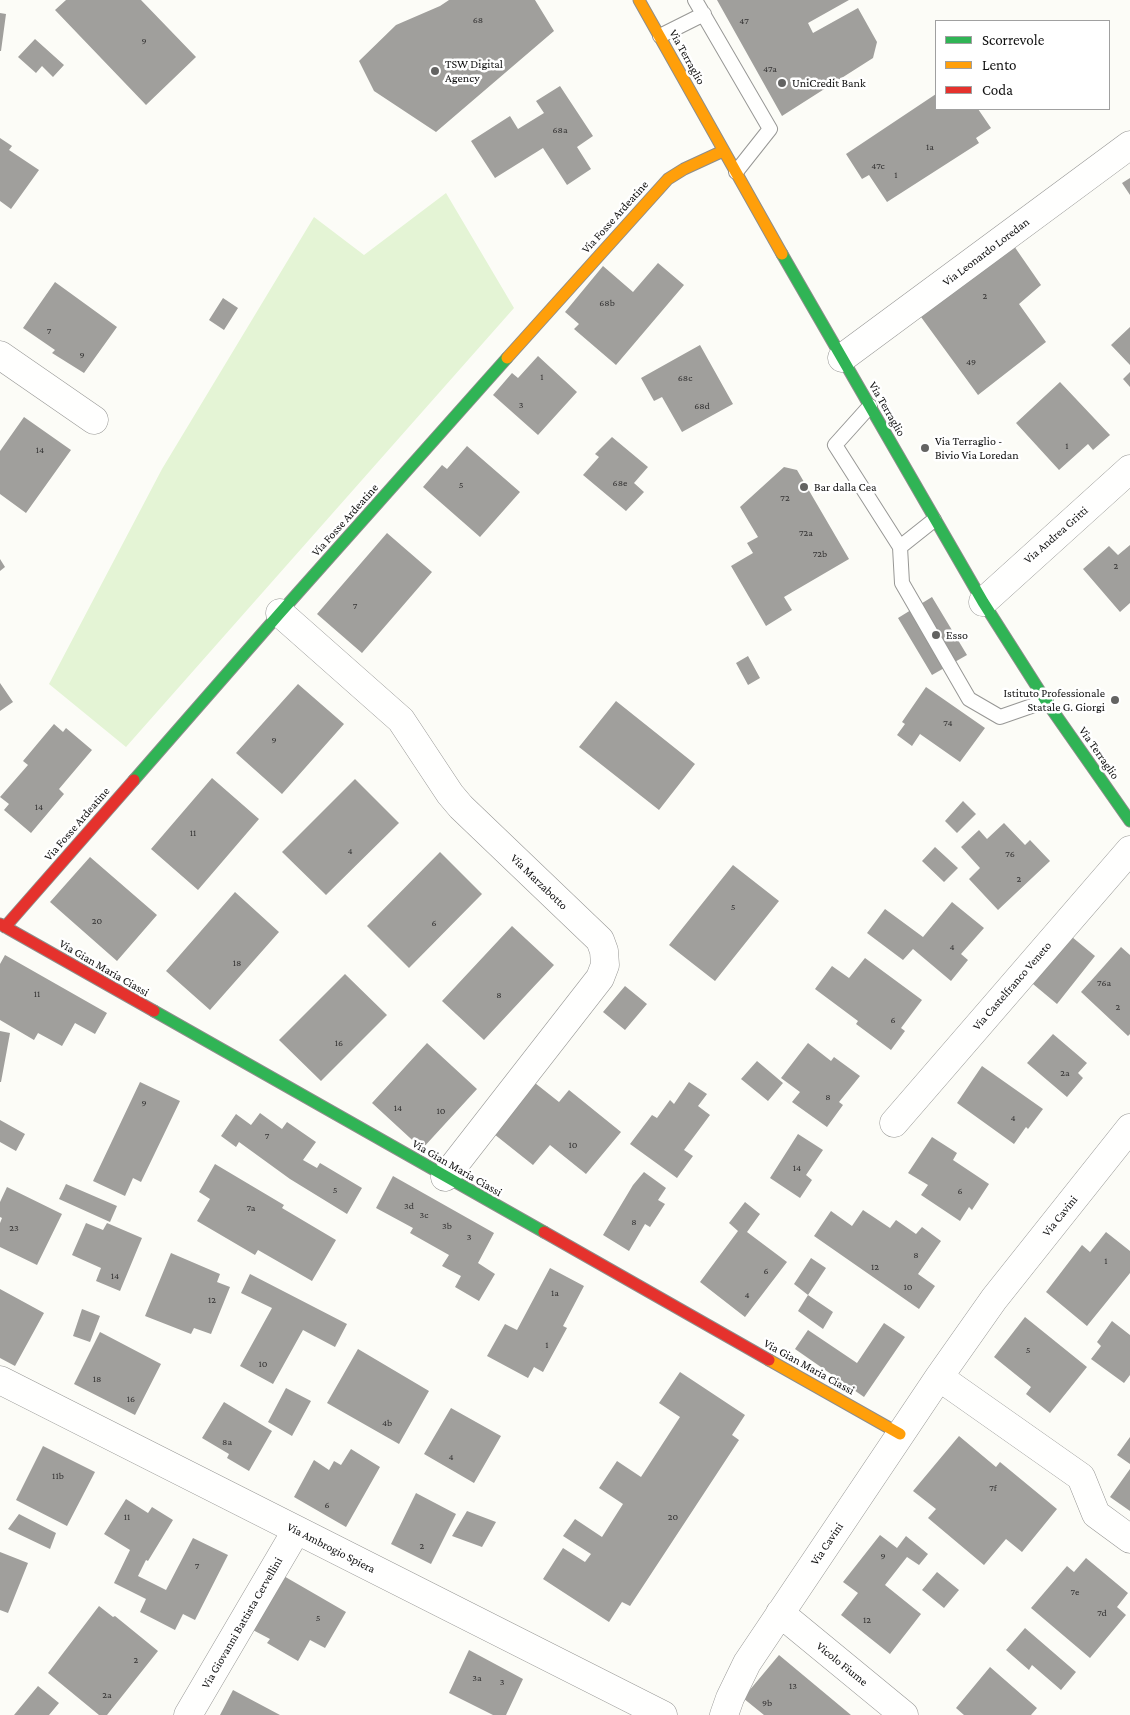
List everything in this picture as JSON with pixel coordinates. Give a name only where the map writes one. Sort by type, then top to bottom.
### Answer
[{"type":"street","name":"Via Terraglio","points":[[639,0],[723,151],[983,602],[1046,701],[1130,821]]},
{"type":"street","name":"Via Leonardo Loredan","points":[[842,358],[1130,145]]},
{"type":"street","name":"Via Fosse Ardeatine","points":[[2,926],[668,179],[684,169],[723,151]]},
{"type":"street","points":[[0,354],[94,420]]},
{"type":"street","name":"Via Andrea Gritti","points":[[983,602],[1130,470]]},
{"type":"street","name":"Via Marzabotto","points":[[280,613],[401,720],[450,794],[461,807],[600,940],[604,951],[605,965],[600,978],[445,1177]]},
{"type":"street","name":"Via Castelfranco Veneto","points":[[894,1122],[1130,850]]},
{"type":"street","name":"Via Gian Maria Ciassi","points":[[2,926],[900,1434]]},
{"type":"street","name":"Via Cavini","points":[[724,1715],[747,1663],[939,1376],[994,1299],[1130,1128]]},
{"type":"street","points":[[939,1376],[1081,1477],[1096,1514],[1130,1538]]},
{"type":"street","name":"Via Ambrogio Spiera","points":[[0,1380],[663,1715]]},
{"type":"street","name":"Via Giovanni Battista Cervellini","points":[[188,1715],[296,1531]]},
{"type":"street","name":"Vicolo Fiume","points":[[780,1613],[904,1715]]},
{"type":"lane","points":[[696,0],[770,129],[736,172]]},
{"type":"lane","points":[[660,36],[704,14]]},
{"type":"lane","points":[[870,406],[835,445],[900,548],[902,583],[968,699],[1000,717],[1046,701]]},
{"type":"lane","points":[[900,548],[934,520]]},
{"type":"green space","points":[[446,193],[514,308],[126,747],[49,684],[162,469],[314,217],[364,255]]},
{"type":"building","points":[[66,0],[141,0],[196,57],[146,105],[55,10]]},
{"type":"building","name":"TSW Digital Agency","points":[[449,0],[535,0],[554,31],[436,132],[374,91],[359,61],[396,25],[440,6]]},
{"type":"building","points":[[717,0],[849,0],[808,23],[813,33],[858,8],[877,42],[873,58],[782,116]]},
{"type":"building","points":[[0,13],[6,14],[1,51],[0,51]]},
{"type":"building","points":[[35,39],[64,65],[53,77],[42,66],[36,73],[18,57]]},
{"type":"building","points":[[560,86],[593,136],[577,147],[591,169],[567,185],[543,148],[495,178],[471,141],[510,116],[518,129],[544,113],[536,101]]},
{"type":"building","points":[[935,95],[935,110],[979,110],[991,128],[976,138],[979,143],[887,202],[869,175],[862,179],[846,154]]},
{"type":"building","points":[[0,138],[12,146],[9,150],[39,170],[11,209],[0,201]]},
{"type":"building","points":[[1130,178],[1130,195],[1122,183]]},
{"type":"building","points":[[1014,246],[1041,285],[1019,304],[1046,342],[978,395],[921,317]]},
{"type":"building","points":[[658,263],[684,285],[616,365],[574,329],[579,324],[565,312],[603,266],[633,292]]},
{"type":"building","points":[[55,282],[117,327],[84,373],[52,353],[55,350],[23,328]]},
{"type":"building","points":[[223,298],[238,308],[224,330],[209,320]]},
{"type":"building","points":[[1130,327],[1130,365],[1111,345]]},
{"type":"building","points":[[700,345],[733,404],[682,432],[662,397],[654,401],[641,378]]},
{"type":"building","points":[[538,356],[577,392],[538,435],[493,395],[512,373],[518,378]]},
{"type":"building","points":[[1130,372],[1130,387],[1123,379]]},
{"type":"building","points":[[1060,382],[1110,435],[1093,450],[1088,444],[1059,470],[1016,423]]},
{"type":"building","points":[[24,417],[71,450],[26,513],[0,494],[0,451]]},
{"type":"building","points":[[612,437],[648,467],[634,483],[644,492],[626,511],[583,475],[599,457],[595,454]]},
{"type":"building","points":[[467,446],[520,492],[480,537],[423,487],[442,465],[447,469]]},
{"type":"building","points":[[784,467],[797,470],[849,559],[784,597],[792,610],[766,626],[731,566],[753,553],[747,543],[758,537],[740,507]]},
{"type":"building","points":[[387,533],[432,572],[362,653],[317,614]]},
{"type":"building","points":[[1130,545],[1130,603],[1120,612],[1083,569],[1109,546],[1118,555]]},
{"type":"building","points":[[0,559],[5,567],[0,571]]},
{"type":"building","points":[[932,597],[967,655],[932,675],[898,618]]},
{"type":"building","points":[[748,656],[760,678],[748,685],[736,663]]},
{"type":"building","points":[[0,683],[13,702],[0,711]]},
{"type":"building","points":[[298,684],[344,724],[282,794],[236,753]]},
{"type":"building","points":[[926,687],[985,728],[960,762],[920,734],[912,746],[897,735],[905,724],[902,722]]},
{"type":"building","points":[[616,701],[695,764],[659,810],[579,747]]},
{"type":"building","points":[[54,724],[63,732],[66,728],[92,750],[59,789],[64,794],[31,833],[4,810],[9,804],[0,797],[28,765],[23,761]]},
{"type":"building","points":[[212,778],[259,819],[198,890],[151,849]]},
{"type":"building","points":[[355,779],[399,823],[326,895],[282,852]]},
{"type":"building","points":[[963,801],[976,814],[957,833],[945,821]]},
{"type":"building","points":[[1004,823],[1025,845],[1030,840],[1050,861],[998,910],[969,879],[980,868],[961,847],[979,830],[987,839]]},
{"type":"building","points":[[935,847],[958,868],[944,882],[922,861]]},
{"type":"building","points":[[440,852],[482,894],[409,968],[367,926]]},
{"type":"building","points":[[90,857],[157,915],[117,961],[50,902]]},
{"type":"building","points":[[733,865],[779,901],[715,981],[669,945]]},
{"type":"building","points":[[235,892],[279,932],[210,1010],[166,971]]},
{"type":"building","points":[[952,902],[984,928],[961,954],[968,960],[951,981],[913,949],[903,960],[867,933],[885,909],[923,937]]},
{"type":"building","points":[[512,926],[554,965],[484,1040],[442,1001]]},
{"type":"building","points":[[1066,932],[1095,956],[1057,1004],[1027,979]]},
{"type":"building","points":[[1121,947],[1130,955],[1130,1034],[1128,1036],[1081,992]]},
{"type":"building","points":[[5,955],[107,1013],[95,1034],[75,1023],[62,1046],[38,1033],[34,1040],[0,1020],[0,964]]},
{"type":"building","points":[[865,958],[922,1000],[901,1028],[905,1031],[891,1050],[856,1024],[858,1021],[815,989],[832,966],[849,978]]},
{"type":"building","points":[[345,974],[387,1015],[321,1081],[279,1040]]},
{"type":"building","points":[[625,986],[647,1004],[625,1030],[603,1012]]},
{"type":"building","points":[[0,1031],[10,1033],[1,1082],[0,1082]]},
{"type":"building","points":[[1053,1034],[1087,1063],[1078,1073],[1083,1078],[1067,1097],[1027,1063]]},
{"type":"building","points":[[427,1043],[477,1089],[422,1149],[372,1103]]},
{"type":"building","points":[[808,1043],[831,1061],[834,1057],[860,1076],[839,1102],[843,1105],[827,1127],[792,1102],[800,1092],[781,1078]]},
{"type":"building","points":[[757,1061],[783,1083],[768,1101],[741,1079]]},
{"type":"building","points":[[982,1066],[1043,1109],[1028,1129],[1026,1127],[1014,1144],[957,1103]]},
{"type":"building","points":[[140,1082],[180,1101],[141,1182],[133,1178],[125,1196],[93,1181]]},
{"type":"building","points":[[689,1082],[707,1094],[698,1106],[710,1115],[684,1150],[693,1156],[677,1178],[630,1144],[652,1115],[657,1118],[670,1100],[674,1104]]},
{"type":"building","points":[[535,1083],[559,1102],[569,1090],[621,1132],[586,1174],[550,1145],[533,1165],[494,1134]]},
{"type":"building","points":[[260,1113],[282,1129],[287,1122],[316,1142],[303,1160],[317,1168],[320,1163],[362,1188],[347,1214],[290,1179],[239,1142],[236,1147],[221,1136],[236,1114],[251,1125]]},
{"type":"building","points":[[0,1120],[25,1134],[16,1151],[0,1142]]},
{"type":"building","points":[[798,1134],[823,1150],[806,1175],[812,1180],[800,1198],[770,1178]]},
{"type":"building","points":[[932,1137],[957,1153],[953,1160],[989,1184],[972,1210],[969,1207],[960,1221],[921,1195],[928,1185],[908,1173]]},
{"type":"building","points":[[215,1164],[284,1205],[282,1208],[336,1240],[312,1281],[258,1250],[255,1255],[197,1221],[210,1199],[199,1192]]},
{"type":"building","points":[[644,1172],[666,1188],[658,1200],[665,1204],[650,1227],[645,1224],[629,1251],[603,1235],[633,1185]]},
{"type":"building","points":[[393,1176],[494,1233],[478,1263],[495,1274],[479,1301],[455,1287],[461,1276],[442,1266],[449,1255],[410,1233],[413,1228],[376,1208]]},
{"type":"building","points":[[66,1184],[117,1206],[110,1222],[59,1199]]},
{"type":"building","points":[[7,1187],[62,1214],[37,1265],[0,1247],[0,1223],[2,1218],[0,1217],[0,1202]]},
{"type":"building","points":[[745,1202],[760,1214],[747,1232],[787,1262],[745,1317],[700,1282],[738,1231],[729,1223]]},
{"type":"building","points":[[863,1210],[890,1228],[896,1220],[916,1234],[922,1227],[941,1241],[918,1274],[935,1286],[919,1309],[814,1236],[831,1211],[852,1226]]},
{"type":"building","points":[[86,1223],[103,1230],[107,1223],[142,1238],[120,1291],[96,1281],[101,1268],[72,1255]]},
{"type":"building","points":[[1106,1232],[1130,1251],[1130,1273],[1087,1326],[1046,1292],[1082,1245],[1090,1252]]},
{"type":"building","points":[[171,1253],[220,1274],[217,1282],[230,1287],[211,1334],[194,1328],[191,1334],[145,1316]]},
{"type":"building","points":[[811,1258],[826,1268],[808,1295],[794,1284]]},
{"type":"building","points":[[550,1268],[584,1286],[563,1326],[567,1328],[543,1372],[534,1367],[528,1378],[487,1356],[505,1324],[517,1330]]},
{"type":"building","points":[[250,1274],[347,1324],[335,1347],[303,1330],[273,1384],[240,1366],[272,1308],[241,1293]]},
{"type":"building","points":[[0,1289],[44,1313],[15,1366],[0,1358]]},
{"type":"building","points":[[808,1295],[833,1312],[823,1329],[798,1311]]},
{"type":"building","points":[[82,1309],[100,1316],[90,1342],[73,1336]]},
{"type":"building","points":[[1025,1317],[1087,1367],[1050,1413],[1026,1394],[1031,1387],[994,1357]]},
{"type":"building","points":[[1112,1321],[1130,1335],[1130,1375],[1124,1383],[1091,1359],[1101,1346],[1097,1342]]},
{"type":"building","points":[[884,1323],[905,1337],[864,1397],[795,1349],[808,1330],[857,1363]]},
{"type":"building","points":[[100,1332],[161,1364],[135,1415],[74,1384]]},
{"type":"building","points":[[358,1349],[429,1391],[399,1444],[327,1403]]},
{"type":"building","points":[[680,1372],[745,1415],[732,1435],[739,1440],[630,1606],[622,1602],[609,1622],[543,1579],[563,1548],[585,1562],[591,1554],[563,1536],[575,1519],[602,1537],[623,1504],[599,1488],[617,1461],[641,1477],[680,1417],[659,1403]]},
{"type":"building","points":[[286,1388],[311,1401],[292,1436],[268,1422]]},
{"type":"building","points":[[224,1402],[272,1431],[249,1471],[227,1458],[229,1454],[202,1438]]},
{"type":"building","points":[[451,1408],[501,1436],[474,1483],[424,1454]]},
{"type":"building","points":[[959,1436],[996,1467],[1000,1462],[1057,1509],[1022,1552],[1006,1539],[984,1565],[928,1518],[936,1509],[913,1491]]},
{"type":"building","points":[[1130,1437],[1130,1464],[1117,1455]]},
{"type":"building","points":[[43,1446],[95,1472],[67,1526],[16,1500]]},
{"type":"building","points":[[351,1449],[380,1467],[346,1527],[294,1497],[314,1460],[329,1470],[334,1461],[341,1465]]},
{"type":"building","points":[[1130,1469],[1130,1511],[1110,1497]]},
{"type":"building","points":[[416,1493],[456,1514],[431,1564],[391,1544]]},
{"type":"building","points":[[126,1499],[148,1513],[152,1507],[173,1520],[148,1561],[146,1560],[138,1576],[166,1590],[193,1538],[228,1555],[195,1620],[183,1614],[175,1630],[140,1612],[146,1599],[114,1583],[130,1550],[104,1534]]},
{"type":"building","points":[[467,1511],[496,1522],[482,1547],[452,1536]]},
{"type":"building","points":[[19,1514],[56,1533],[50,1549],[8,1529]]},
{"type":"building","points":[[880,1535],[897,1548],[906,1536],[928,1554],[919,1565],[907,1557],[885,1585],[921,1614],[890,1654],[841,1615],[858,1593],[843,1582]]},
{"type":"building","points":[[0,1552],[28,1563],[8,1613],[0,1610]]},
{"type":"building","points":[[1086,1558],[1128,1593],[1117,1607],[1126,1615],[1090,1658],[1031,1608],[1067,1566],[1074,1572]]},
{"type":"building","points":[[937,1572],[959,1590],[944,1608],[922,1590]]},
{"type":"building","points":[[282,1575],[346,1612],[325,1648],[310,1640],[298,1661],[267,1643],[270,1639],[251,1629]]},
{"type":"building","points":[[99,1606],[113,1617],[115,1616],[158,1651],[107,1715],[99,1715],[48,1673]]},
{"type":"building","points":[[1025,1628],[1076,1672],[1061,1690],[1032,1665],[1029,1670],[1006,1650]]},
{"type":"building","points":[[469,1650],[523,1679],[506,1715],[493,1715],[449,1693]]},
{"type":"building","points":[[779,1655],[851,1715],[764,1715],[743,1698]]},
{"type":"building","points":[[990,1667],[1037,1708],[1031,1715],[964,1715],[956,1708]]},
{"type":"building","points":[[38,1686],[59,1703],[49,1715],[14,1715]]},
{"type":"building","points":[[233,1690],[280,1715],[220,1715]]},
{"type":"traffic: fast","points":[[782,254],[983,602],[1046,701],[1130,821]]},
{"type":"traffic: fast","points":[[134,780],[507,358]]},
{"type":"traffic: fast","points":[[154,1011],[544,1232]]},
{"type":"traffic: slow","points":[[639,0],[782,254]]},
{"type":"traffic: slow","points":[[507,358],[668,179],[684,169],[723,151]]},
{"type":"traffic: slow","points":[[769,1360],[900,1434]]},
{"type":"traffic: jam","points":[[5,927],[134,780]]},
{"type":"traffic: jam","points":[[0,924],[154,1011]]},
{"type":"traffic: jam","points":[[544,1232],[769,1360]]},
{"type":"place","name":"TSW Digital Agency","points":[[435,71]]},
{"type":"place","name":"UniCredit Bank","points":[[782,83]]},
{"type":"place","name":"Via Terraglio - Bivio Via Loredan","points":[[925,448]]},
{"type":"place","name":"Bar dalla Cea","points":[[804,487]]},
{"type":"place","name":"Esso","points":[[936,635]]},
{"type":"place","name":"Istituto Professionale Statale G. Giorgi","points":[[1115,700]]}]
